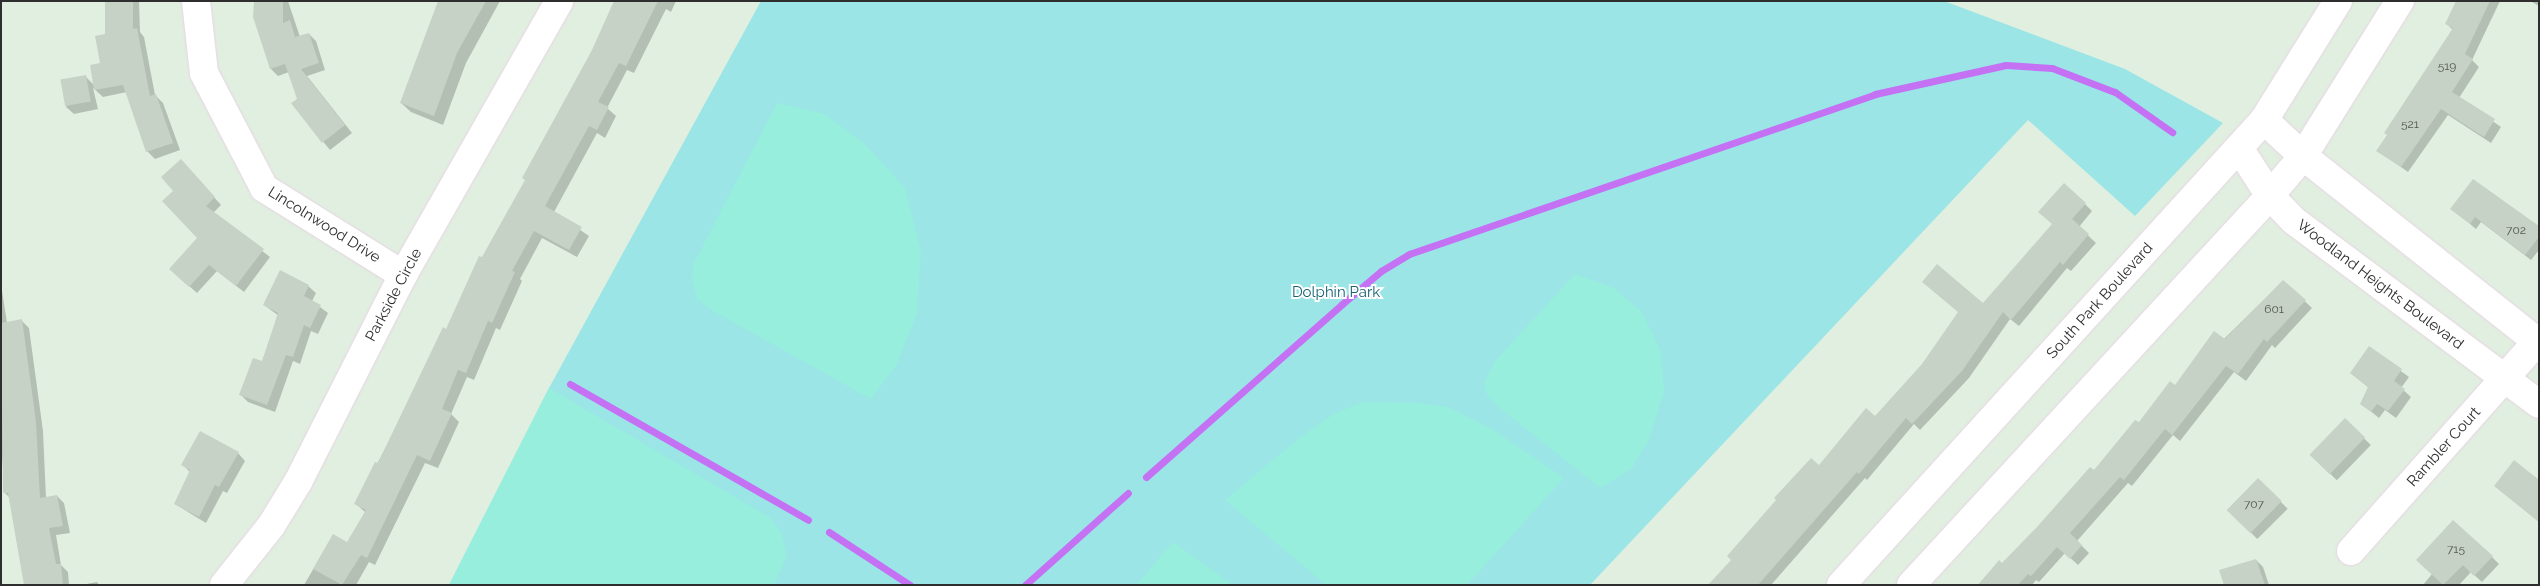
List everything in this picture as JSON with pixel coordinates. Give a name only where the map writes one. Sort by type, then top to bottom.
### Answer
[{"type":"street","name":"Lincolnwood Drive","points":[[196,1],[204,73],[264,188],[403,275]]},
{"type":"street","name":"Parkside Circle","points":[[224,585],[271,526],[298,482],[403,275],[559,1]]},
{"type":"street","name":"South Park Boulevard","points":[[1844,583],[2264,120],[2338,1]]},
{"type":"street","points":[[1911,585],[2270,196],[2303,156],[2400,1]]},
{"type":"street","points":[[2264,120],[2303,156],[2538,341]]},
{"type":"street","name":"Woodland Heights Boulevard","points":[[2239,148],[2270,196],[2293,220],[2539,404]]},
{"type":"street","name":"Rambler Court","points":[[2351,551],[2538,341]]},
{"type":"green space","name":"Dolphin Park","points":[[761,1],[1944,1],[2125,69],[2223,123],[2135,216],[2028,120],[1590,585],[449,585],[549,388]]},
{"type":"shaded area","points":[[777,103],[824,114],[864,143],[905,188],[921,251],[917,313],[897,364],[871,399],[713,311],[697,299],[692,281],[693,265]]},
{"type":"shaded area","points":[[1575,274],[1614,288],[1642,312],[1661,352],[1664,392],[1649,440],[1632,468],[1600,488],[1496,405],[1487,395],[1484,383],[1495,361]]},
{"type":"shaded area","points":[[549,388],[769,517],[781,532],[787,556],[774,585],[449,585]]},
{"type":"shaded area","points":[[1363,402],[1418,403],[1448,407],[1492,429],[1564,478],[1467,585],[1326,585],[1225,500],[1303,435],[1334,414]]},
{"type":"shaded area","points":[[1173,542],[1233,585],[1136,585]]},
{"type":"building","points":[[105,1],[133,1],[133,29],[137,28],[150,96],[156,94],[173,143],[146,152],[123,85],[94,90],[90,65],[100,63],[95,36],[105,34]]},
{"type":"building","points":[[254,1],[283,1],[283,23],[290,20],[295,37],[309,33],[319,63],[301,69],[345,125],[322,143],[291,103],[297,99],[285,64],[270,69],[253,17]]},
{"type":"building","points":[[438,1],[486,1],[457,53],[434,116],[400,103]]},
{"type":"building","points":[[614,1],[658,1],[626,66],[619,63],[598,102],[609,107],[597,130],[589,126],[545,206],[582,227],[569,250],[534,231],[512,271],[515,272],[492,323],[488,321],[466,373],[458,370],[442,409],[452,413],[430,461],[417,455],[367,558],[361,555],[342,585],[313,569],[333,534],[347,542],[366,510],[354,504],[375,462],[378,463],[443,327],[446,329],[479,256],[482,257],[525,180],[522,178],[592,50]]},
{"type":"building","points":[[2456,1],[2490,1],[2465,54],[2473,59],[2452,92],[2495,119],[2484,137],[2441,109],[2401,167],[2376,151],[2387,135],[2384,133],[2453,28],[2445,24]]},
{"type":"building","points":[[86,75],[91,102],[65,106],[60,80]]},
{"type":"building","points":[[181,159],[215,197],[206,206],[264,249],[236,286],[209,265],[189,287],[169,269],[197,238],[162,201],[173,191],[161,177]]},
{"type":"building","points":[[2473,179],[2539,226],[2539,237],[2525,255],[2475,217],[2470,224],[2450,209]]},
{"type":"building","points":[[2064,183],[2086,203],[2072,219],[2089,234],[2063,265],[2060,262],[2011,320],[2003,312],[1962,371],[1912,424],[1906,418],[1859,474],[1857,472],[1758,585],[1708,585],[1731,560],[1727,556],[1776,500],[1774,498],[1811,458],[1819,465],[1866,408],[1875,416],[1922,364],[1958,312],[1922,282],[1937,264],[1983,303],[2052,224],[2038,212]]},
{"type":"building","points":[[280,270],[309,285],[304,296],[321,305],[310,328],[304,325],[293,357],[286,355],[267,405],[239,395],[253,358],[262,361],[278,313],[263,305]]},
{"type":"building","points":[[2283,280],[2306,300],[2267,342],[2264,339],[2238,374],[2226,366],[2172,435],[2165,429],[2124,480],[2120,477],[2070,533],[2082,545],[2070,559],[2057,547],[2031,576],[2028,574],[2018,585],[1978,585],[1999,560],[2002,563],[2037,527],[2090,467],[2094,470],[2135,420],[2139,422],[2170,381],[2175,385],[2214,331],[2225,339]]},
{"type":"building","points":[[22,319],[36,422],[40,498],[57,495],[63,526],[49,528],[56,564],[61,564],[63,585],[24,585],[8,493],[3,493],[1,323]]},
{"type":"building","points":[[2369,346],[2402,369],[2394,381],[2405,389],[2388,411],[2377,404],[2371,412],[2360,404],[2368,387],[2350,373]]},
{"type":"building","points":[[2345,418],[2365,437],[2330,474],[2310,455]]},
{"type":"building","points":[[200,431],[239,452],[219,487],[215,485],[199,517],[174,504],[190,470],[181,465]]},
{"type":"building","points":[[2514,460],[2539,480],[2539,522],[2494,486]]},
{"type":"building","points":[[2258,478],[2282,501],[2250,533],[2227,510]]},
{"type":"building","points":[[2453,520],[2493,556],[2474,576],[2463,565],[2443,585],[2416,560]]},
{"type":"building","points":[[2256,559],[2265,585],[2224,585],[2219,570]]},
{"type":"waterway","points":[[1146,477],[1342,304],[1381,271],[1409,254],[1875,94],[2006,65],[2052,68],[2115,92],[2172,132]]},
{"type":"waterway","points":[[570,384],[808,520]]},
{"type":"waterway","points":[[1025,585],[1128,493]]},
{"type":"waterway","points":[[829,532],[910,585]]}]
